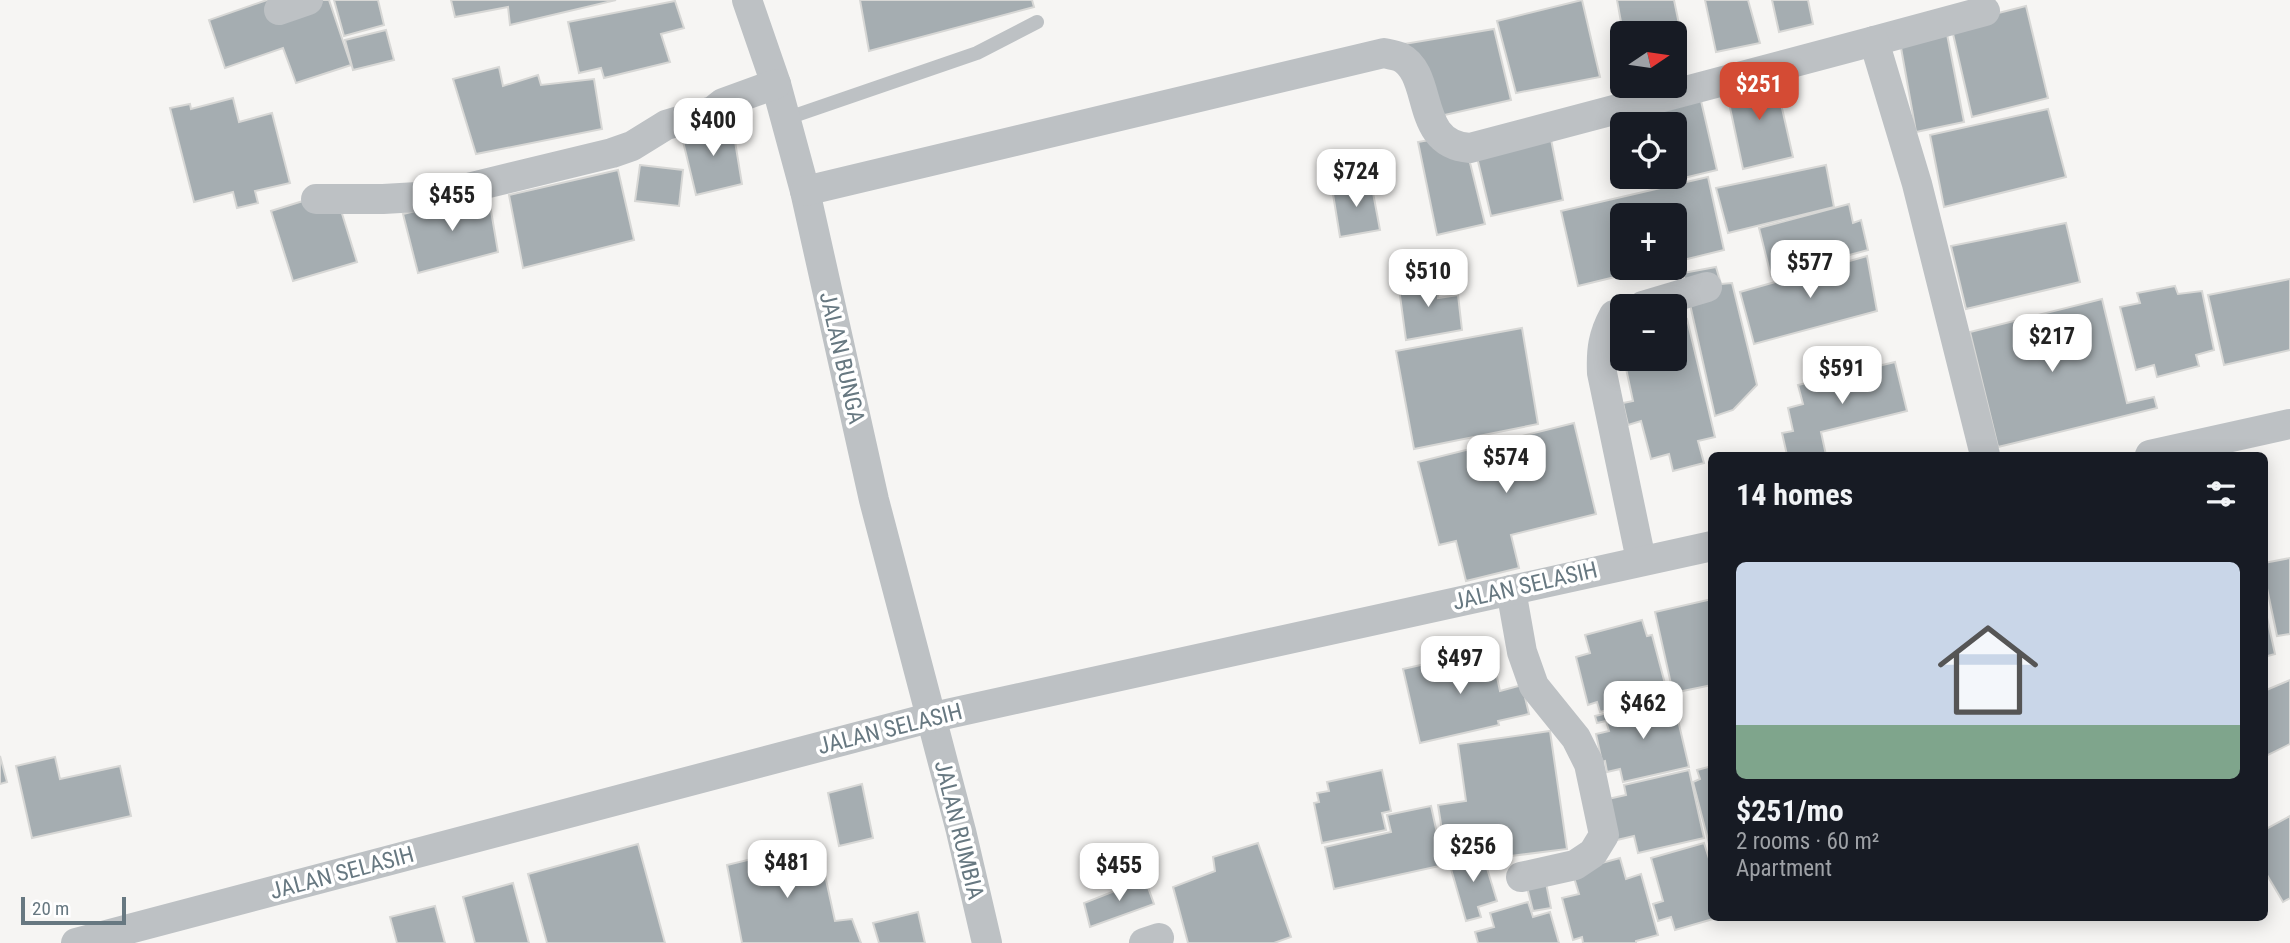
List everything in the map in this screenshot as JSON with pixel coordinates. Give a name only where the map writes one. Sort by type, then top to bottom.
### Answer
[{"type":"street","points":[[279,10],[308,0]]},
{"type":"street","name":"JALAN BUNGA","points":[[747,0],[776,84],[805,191],[874,500],[929,718]]},
{"type":"street","points":[[805,191],[1384,53],[1401,58],[1413,70],[1436,130],[1448,142],[1458,147],[1470,148],[1985,11]]},
{"type":"street","points":[[1874,41],[1917,184],[1984,452]]},
{"type":"street","points":[[316,199],[383,200],[435,196],[612,153],[632,146],[666,125],[713,111],[723,103],[776,84]]},
{"type":"street","points":[[1683,294],[1707,287]]},
{"type":"street","points":[[1610,323],[1601,349],[1602,373],[1641,560]]},
{"type":"street","points":[[2164,452],[2290,424]]},
{"type":"street","name":"JALAN SELASIH","points":[[76,943],[929,718],[1708,547]]},
{"type":"street","points":[[1511,590],[1522,652],[1534,686],[1576,738],[1588,764],[1604,835],[1593,853],[1574,865],[1521,877]]},
{"type":"street","name":"JALAN RUMBIA","points":[[929,718],[961,831],[987,943]]},
{"type":"lane","points":[[785,118],[977,53],[1037,22]]},
{"type":"building","points":[[267,0],[329,0],[351,65],[296,83],[283,48],[225,68],[209,20]]},
{"type":"building","points":[[334,0],[378,0],[384,25],[344,36]]},
{"type":"building","points":[[451,0],[616,0],[510,25],[508,7],[455,17]]},
{"type":"building","points":[[860,0],[1032,0],[1034,7],[869,51]]},
{"type":"building","points":[[1582,0],[1600,77],[1516,93],[1497,21]]},
{"type":"building","points":[[1617,0],[1674,0],[1678,21],[1621,21]]},
{"type":"building","points":[[1705,0],[1748,0],[1760,43],[1716,52]]},
{"type":"building","points":[[1772,0],[1808,0],[1813,24],[1779,32]]},
{"type":"building","points":[[675,1],[684,28],[661,34],[670,62],[604,78],[601,68],[579,73],[568,22]]},
{"type":"building","points":[[2026,6],[2048,98],[1972,117],[1951,25]]},
{"type":"building","points":[[1494,29],[1511,100],[1418,121],[1404,44]]},
{"type":"building","points":[[1946,29],[1964,122],[1916,132],[1900,42]]},
{"type":"building","points":[[386,30],[394,60],[353,70],[345,40]]},
{"type":"building","points":[[499,67],[503,86],[538,75],[541,85],[594,79],[602,129],[476,154],[453,79]]},
{"type":"building","points":[[1775,77],[1793,157],[1743,169],[1725,84]]},
{"type":"building","points":[[1696,79],[1717,170],[1687,177],[1687,112],[1655,112],[1652,98],[1687,98],[1687,81]]},
{"type":"building","points":[[233,98],[239,122],[272,113],[290,183],[255,191],[258,203],[237,208],[233,192],[194,202],[170,108],[190,104],[191,109]]},
{"type":"building","points":[[2048,109],[2066,177],[1944,207],[1930,135]]},
{"type":"building","points":[[1547,119],[1563,200],[1491,216],[1472,136]]},
{"type":"building","points":[[732,123],[742,184],[696,195],[681,133]]},
{"type":"building","points":[[1463,134],[1485,224],[1437,235],[1418,142]]},
{"type":"building","points":[[640,165],[683,170],[679,206],[635,201]]},
{"type":"building","points":[[1826,165],[1834,207],[1728,233],[1716,188]]},
{"type":"building","points":[[618,170],[634,240],[523,268],[509,195]]},
{"type":"building","points":[[1708,177],[1724,250],[1687,259],[1687,203],[1610,203],[1610,278],[1578,286],[1561,211],[1656,189],[1687,189],[1687,182]]},
{"type":"building","points":[[1371,182],[1380,230],[1340,237],[1332,188]]},
{"type":"building","points":[[335,191],[357,262],[293,281],[271,211]]},
{"type":"building","points":[[488,193],[498,252],[418,273],[403,214]]},
{"type":"building","points":[[1849,204],[1853,223],[1861,220],[1868,250],[1771,276],[1759,228]]},
{"type":"building","points":[[2066,223],[2080,282],[1966,309],[1951,246]]},
{"type":"building","points":[[1867,256],[1877,311],[1754,344],[1740,292]]},
{"type":"building","points":[[1716,267],[1721,284],[1732,283],[1757,385],[1733,410],[1715,416],[1685,280],[1687,280],[1687,272]]},
{"type":"building","points":[[1439,277],[1438,298],[1458,295],[1462,330],[1406,340],[1398,281]]},
{"type":"building","points":[[2290,279],[2290,350],[2224,365],[2208,295]]},
{"type":"building","points":[[2175,286],[2178,294],[2202,291],[2214,350],[2196,355],[2199,366],[2157,377],[2154,365],[2136,370],[2120,307],[2140,303],[2137,293]]},
{"type":"building","points":[[2102,299],[2127,403],[2154,397],[2157,408],[1998,447],[1970,332]]},
{"type":"building","points":[[1687,319],[1715,437],[1698,441],[1704,463],[1673,471],[1669,454],[1651,459],[1641,421],[1628,425],[1623,403],[1633,401],[1627,371],[1687,371]]},
{"type":"building","points":[[1522,328],[1538,424],[1414,449],[1396,351]]},
{"type":"building","points":[[1895,362],[1907,411],[1821,432],[1825,452],[1786,452],[1782,433],[1793,431],[1788,408],[1803,404],[1798,385]]},
{"type":"building","points":[[1574,423],[1596,514],[1511,535],[1519,568],[1466,581],[1456,541],[1439,545],[1418,462]]},
{"type":"building","points":[[2290,558],[2290,634],[2277,636],[2268,593],[2268,562]]},
{"type":"building","points":[[1708,600],[1708,686],[1673,693],[1655,612]]},
{"type":"building","points":[[1642,620],[1647,636],[1652,635],[1668,695],[1600,712],[1597,702],[1588,705],[1576,657],[1590,653],[1585,635]]},
{"type":"building","points":[[2268,622],[2275,654],[2268,656]]},
{"type":"building","points":[[1491,649],[1500,691],[1522,685],[1529,714],[1498,721],[1499,725],[1420,743],[1403,669]]},
{"type":"building","points":[[2290,680],[2290,744],[2268,755],[2268,689]]},
{"type":"building","points":[[1662,700],[1664,705],[1674,703],[1689,767],[1623,782],[1620,769],[1607,772],[1605,761],[1602,762],[1596,734],[1609,731],[1606,721],[1597,723],[1595,716]]},
{"type":"building","points":[[1550,731],[1567,849],[1487,859],[1485,848],[1469,850],[1468,834],[1443,837],[1438,805],[1466,801],[1458,744]]},
{"type":"building","points":[[0,756],[7,782],[0,784]]},
{"type":"building","points":[[55,757],[60,779],[120,766],[131,816],[32,838],[16,766]]},
{"type":"building","points":[[1708,767],[1708,840],[1693,782],[1700,779],[1697,770]]},
{"type":"building","points":[[1382,770],[1391,811],[1382,813],[1386,830],[1322,843],[1314,803],[1319,802],[1317,793],[1329,791],[1327,782]]},
{"type":"building","points":[[1689,770],[1704,838],[1638,853],[1634,836],[1617,840],[1608,799],[1626,795],[1624,785]]},
{"type":"building","points":[[862,784],[873,838],[839,846],[828,793]]},
{"type":"building","points":[[1431,806],[1444,865],[1334,889],[1325,847],[1391,832],[1387,815]]},
{"type":"building","points":[[2290,816],[2290,898],[2283,902],[2268,877],[2268,828]]},
{"type":"building","points":[[818,843],[835,921],[852,919],[861,943],[742,943],[727,865]]},
{"type":"building","points":[[1258,843],[1291,937],[1274,943],[1188,943],[1173,887],[1215,871],[1213,857]]},
{"type":"building","points":[[1704,843],[1708,856],[1708,920],[1675,930],[1671,917],[1658,921],[1653,904],[1663,901],[1651,858]]},
{"type":"building","points":[[638,844],[665,943],[547,943],[528,874]]},
{"type":"building","points":[[1482,852],[1497,901],[1478,907],[1481,917],[1466,921],[1449,862]]},
{"type":"building","points":[[1620,858],[1626,879],[1641,874],[1658,935],[1636,943],[1583,943],[1582,937],[1573,940],[1562,898],[1579,894],[1572,871]]},
{"type":"building","points":[[1145,879],[1154,904],[1090,927],[1084,903]]},
{"type":"building","points":[[513,883],[529,943],[475,943],[463,897]]},
{"type":"building","points":[[1546,883],[1551,908],[1533,911],[1527,887]]},
{"type":"building","points":[[1528,902],[1533,917],[1550,912],[1559,943],[1478,943],[1475,932],[1494,927],[1490,913]]},
{"type":"building","points":[[435,906],[445,943],[397,943],[390,917]]},
{"type":"building","points":[[918,912],[925,943],[879,943],[873,923]]}]
